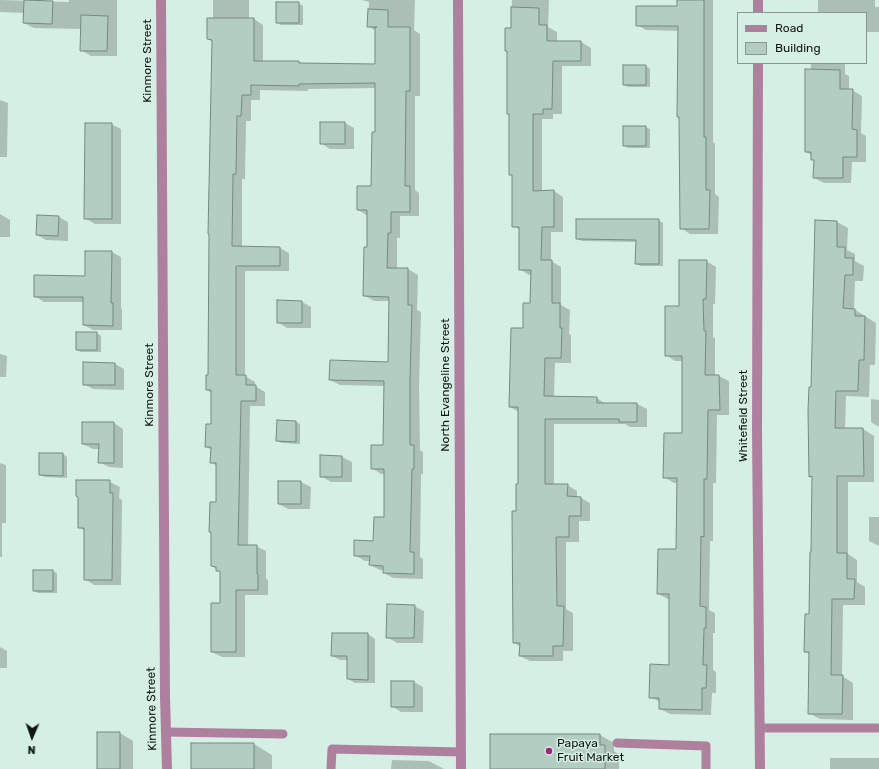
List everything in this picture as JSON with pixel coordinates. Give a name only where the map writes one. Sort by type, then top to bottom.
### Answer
[{"type":"street","name":"Kinmore Street","points":[[161,0],[166,769]]},
{"type":"street","name":"North Evangeline Street","points":[[458,0],[461,769]]},
{"type":"street","points":[[758,0],[758,12]]},
{"type":"street","name":"Whitefield Street","points":[[758,64],[757,430],[760,769]]},
{"type":"lane","points":[[760,728],[879,728]]},
{"type":"lane","points":[[166,732],[283,734]]},
{"type":"lane","points":[[617,743],[706,746],[706,769]]},
{"type":"lane","points":[[332,769],[332,749],[461,752]]},
{"type":"building","points":[[24,0],[53,1],[52,24],[23,23]]},
{"type":"building","points":[[677,0],[704,0],[704,137],[706,137],[706,190],[710,190],[709,229],[680,229],[679,117],[677,117],[678,26],[636,26],[636,6],[677,6]]},
{"type":"building","points":[[276,2],[299,2],[299,23],[276,23]]},
{"type":"building","points":[[511,7],[539,8],[539,25],[547,25],[547,41],[581,41],[581,61],[553,61],[552,109],[543,109],[543,114],[533,114],[533,191],[554,190],[554,227],[542,227],[541,260],[552,260],[552,303],[560,303],[560,328],[562,328],[561,358],[545,358],[544,396],[597,397],[597,403],[637,403],[637,422],[619,422],[619,419],[545,419],[545,484],[568,484],[567,496],[581,497],[581,516],[569,516],[569,537],[556,537],[557,606],[564,606],[563,646],[553,646],[553,656],[519,656],[520,643],[513,643],[512,511],[516,511],[516,484],[518,484],[518,407],[509,407],[511,328],[523,328],[523,303],[530,303],[531,270],[519,270],[519,227],[512,227],[512,175],[509,175],[507,51],[505,51],[505,28],[511,28]]},
{"type":"building","points":[[368,9],[388,10],[388,27],[410,27],[410,91],[406,91],[405,186],[410,186],[410,212],[391,212],[391,233],[388,233],[387,268],[408,268],[408,305],[412,305],[410,445],[414,445],[414,469],[412,469],[410,552],[414,552],[414,574],[383,573],[383,566],[369,565],[370,556],[354,556],[354,540],[373,541],[374,517],[384,517],[384,469],[371,469],[371,445],[383,445],[384,381],[329,380],[330,360],[388,362],[389,297],[363,296],[364,247],[367,247],[367,210],[357,210],[357,186],[371,186],[372,132],[375,132],[375,83],[299,84],[299,86],[251,85],[251,95],[242,95],[241,116],[237,116],[236,174],[233,174],[232,246],[280,247],[280,266],[236,266],[236,375],[246,375],[246,385],[256,385],[256,401],[241,401],[238,545],[257,545],[258,590],[236,590],[236,652],[211,652],[211,603],[220,603],[220,571],[216,571],[216,567],[211,566],[211,532],[209,532],[210,502],[216,502],[216,463],[210,463],[211,447],[205,447],[206,424],[211,424],[211,390],[206,390],[206,375],[208,375],[208,234],[212,40],[207,39],[207,18],[254,18],[254,61],[375,64],[375,27],[367,27]]},
{"type":"building","points":[[81,15],[108,16],[107,51],[80,51]]},
{"type":"building","points":[[623,65],[646,65],[646,85],[623,85]]},
{"type":"building","points":[[805,69],[840,70],[840,89],[853,89],[852,129],[857,130],[857,157],[843,157],[843,178],[813,178],[814,160],[811,160],[811,152],[805,152]]},
{"type":"building","points":[[320,122],[345,122],[345,144],[320,144]]},
{"type":"building","points":[[85,123],[112,123],[112,219],[84,219]]},
{"type":"building","points":[[623,126],[646,126],[646,146],[623,146]]},
{"type":"building","points":[[37,215],[59,216],[58,236],[36,235]]},
{"type":"building","points":[[576,219],[659,219],[659,264],[635,264],[636,240],[576,239]]},
{"type":"building","points":[[815,220],[837,221],[837,247],[845,247],[845,258],[853,258],[853,275],[845,275],[843,308],[855,309],[855,316],[865,316],[864,360],[859,360],[858,391],[836,391],[835,428],[863,428],[864,476],[837,476],[837,553],[847,553],[847,579],[855,579],[854,599],[832,599],[831,675],[843,675],[842,714],[808,714],[809,652],[804,652],[805,614],[809,614],[811,552],[812,476],[809,477],[808,410],[809,387],[811,387]]},
{"type":"building","points":[[85,251],[112,251],[111,303],[113,303],[113,326],[83,325],[83,297],[34,297],[34,275],[85,276]]},
{"type":"building","points":[[679,260],[707,260],[706,299],[703,299],[704,331],[706,331],[705,375],[719,375],[720,410],[708,410],[707,479],[704,479],[704,537],[701,536],[700,606],[706,607],[703,665],[707,665],[706,688],[702,688],[702,710],[659,709],[659,698],[649,698],[650,664],[669,665],[669,594],[657,594],[658,549],[676,549],[677,478],[663,478],[664,433],[682,433],[682,356],[665,356],[665,306],[679,306]]},
{"type":"building","points":[[277,300],[302,301],[302,323],[277,323]]},
{"type":"building","points":[[76,332],[97,332],[97,350],[76,350]]},
{"type":"building","points":[[83,362],[115,363],[115,385],[83,385]]},
{"type":"building","points":[[277,420],[296,421],[296,442],[276,441]]},
{"type":"building","points":[[82,422],[114,422],[114,463],[98,463],[99,444],[82,444]]},
{"type":"building","points":[[39,453],[63,453],[63,476],[39,475]]},
{"type":"building","points":[[320,455],[342,456],[342,477],[320,477]]},
{"type":"building","points":[[76,480],[110,480],[110,493],[113,493],[112,580],[84,580],[84,528],[78,528],[78,497],[76,496]]},
{"type":"building","points":[[278,481],[301,481],[301,504],[278,504]]},
{"type":"building","points":[[33,570],[53,570],[53,591],[33,591]]},
{"type":"building","points":[[387,604],[415,605],[414,638],[386,638]]},
{"type":"building","points":[[332,633],[368,633],[368,680],[347,679],[347,656],[331,656]]},
{"type":"building","points":[[391,681],[414,681],[414,707],[391,707]]},
{"type":"building","points":[[97,732],[120,732],[120,769],[97,769]]},
{"type":"building","name":"Papaya Fruit Market","points":[[490,734],[600,734],[600,745],[605,745],[605,769],[490,769]]},
{"type":"building","points":[[191,743],[254,743],[254,769],[191,769]]},
{"type":"place","name":"Papaya Fruit Market","points":[[549,751]]}]
